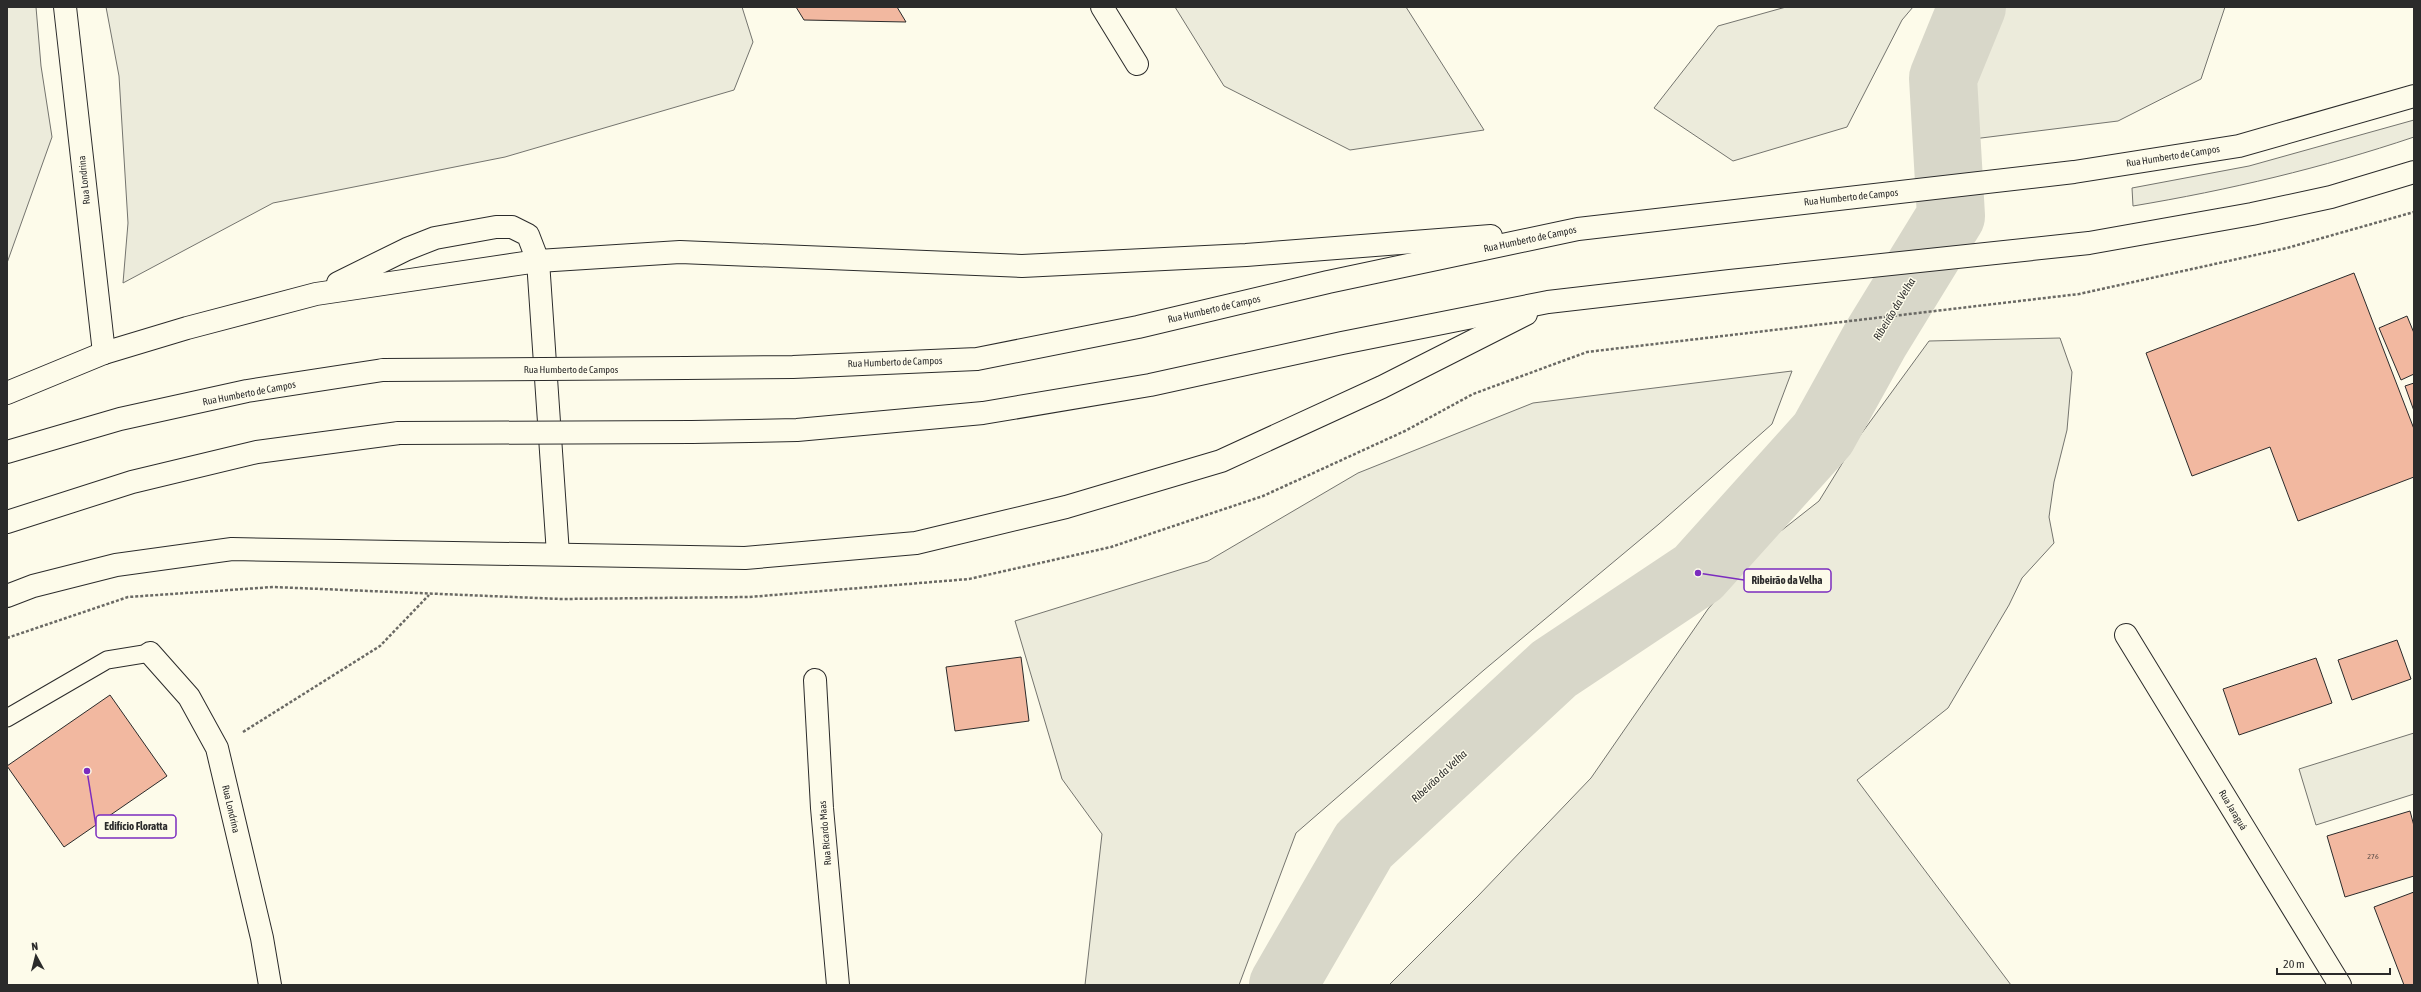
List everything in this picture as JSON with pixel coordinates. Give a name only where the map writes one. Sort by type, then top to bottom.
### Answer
[{"type":"main road","name":"Rua Londrina","points":[[65,7],[104,353]]},
{"type":"main road","points":[[1102,7],[1137,64]]},
{"type":"main road","name":"Rua Humberto de Campos","points":[[7,452],[120,420],[247,391],[383,370],[793,366],[977,359],[1138,327],[1328,282],[1578,229],[2074,172],[2239,146],[2414,96]]},
{"type":"main road","points":[[7,522],[132,482],[257,452],[398,433],[692,432],[797,430],[983,414],[1150,385],[1342,343],[1548,302],[2089,243],[2266,211],[2331,197],[2414,172]]},
{"type":"main road","points":[[316,294],[406,249],[435,238],[496,227],[512,227],[528,235],[538,260],[558,554]]},
{"type":"main road","points":[[7,393],[104,353],[187,328],[316,294],[538,260],[680,252],[1022,266],[1246,255],[1578,229]]},
{"type":"main road","points":[[7,596],[33,586],[116,565],[232,549],[745,558],[916,543],[1066,507],[1221,461],[1382,387],[1548,302]]},
{"type":"main road","name":"Rua Jaraguá","points":[[2126,635],[2340,985]]},
{"type":"main road","name":"Rua Londrina","points":[[150,653],[188,696],[217,748],[262,938],[270,985]]},
{"type":"main road","name":"Rua Ricardo Maas","points":[[815,680],[822,808],[838,985]]},
{"type":"lane","points":[[7,718],[107,660],[150,653]]},
{"type":"path","points":[[1728,335],[2079,294],[2287,248],[2414,212]]},
{"type":"path","points":[[217,748],[380,646],[430,594]]},
{"type":"shaded area","points":[[7,7],[36,7],[41,66],[52,137],[7,263]]},
{"type":"shaded area","points":[[106,7],[742,7],[753,42],[734,90],[505,157],[273,203],[123,283],[128,223],[119,76]]},
{"type":"shaded area","points":[[1175,7],[1406,7],[1484,130],[1350,150],[1224,86]]},
{"type":"shaded area","points":[[1786,7],[1913,7],[1902,20],[1847,127],[1733,161],[1654,108],[1718,26]]},
{"type":"shaded area","points":[[2005,7],[2225,7],[2201,79],[2118,121],[1973,139],[1969,108],[1987,33]]},
{"type":"shaded area","points":[[2414,120],[2414,137],[2345,159],[2204,193],[2133,206],[2132,188],[2249,166]]},
{"type":"shaded area","points":[[2060,338],[2072,372],[2067,430],[2054,482],[2049,517],[2054,543],[2022,578],[2009,605],[1948,708],[1857,780],[2011,985],[1389,985],[1478,896],[1591,778],[1708,609],[1763,545],[1819,501],[1856,441],[1929,341]]},
{"type":"shaded area","points":[[1792,371],[1772,424],[1659,524],[1484,670],[1296,833],[1239,985],[1085,985],[1102,834],[1062,779],[1015,621],[1208,561],[1358,473],[1533,403]]},
{"type":"shaded area","points":[[2414,733],[2414,794],[2316,825],[2299,769]]},
{"type":"building","points":[[796,7],[897,7],[906,22],[804,20]]},
{"type":"building","points":[[2354,273],[2414,429],[2414,477],[2298,521],[2270,447],[2192,476],[2146,353]]},
{"type":"building","points":[[2407,316],[2414,333],[2414,374],[2401,380],[2379,328]]},
{"type":"building","points":[[2414,383],[2414,411],[2405,386]]},
{"type":"building","points":[[2397,640],[2411,679],[2352,700],[2338,660]]},
{"type":"building","points":[[1021,657],[1029,721],[955,731],[946,667]]},
{"type":"building","points":[[2316,658],[2332,703],[2239,735],[2223,689]]},
{"type":"building","points":[[110,695],[167,776],[64,847],[7,766]]},
{"type":"building","points":[[2410,811],[2414,826],[2414,876],[2345,897],[2327,836]]},
{"type":"building","points":[[2414,892],[2414,985],[2404,985],[2374,907]]},
{"type":"waterway","name":"Ribeirão da Velha","points":[[1283,985],[1364,845],[1554,669],[1698,573],[1823,434],[1875,340],[1951,216],[1943,78],[1972,7]]},
{"type":"place","name":"Ribeirão da Velha","points":[[1698,573]]},
{"type":"place","name":"Edifício Floratta","points":[[87,771]]}]
